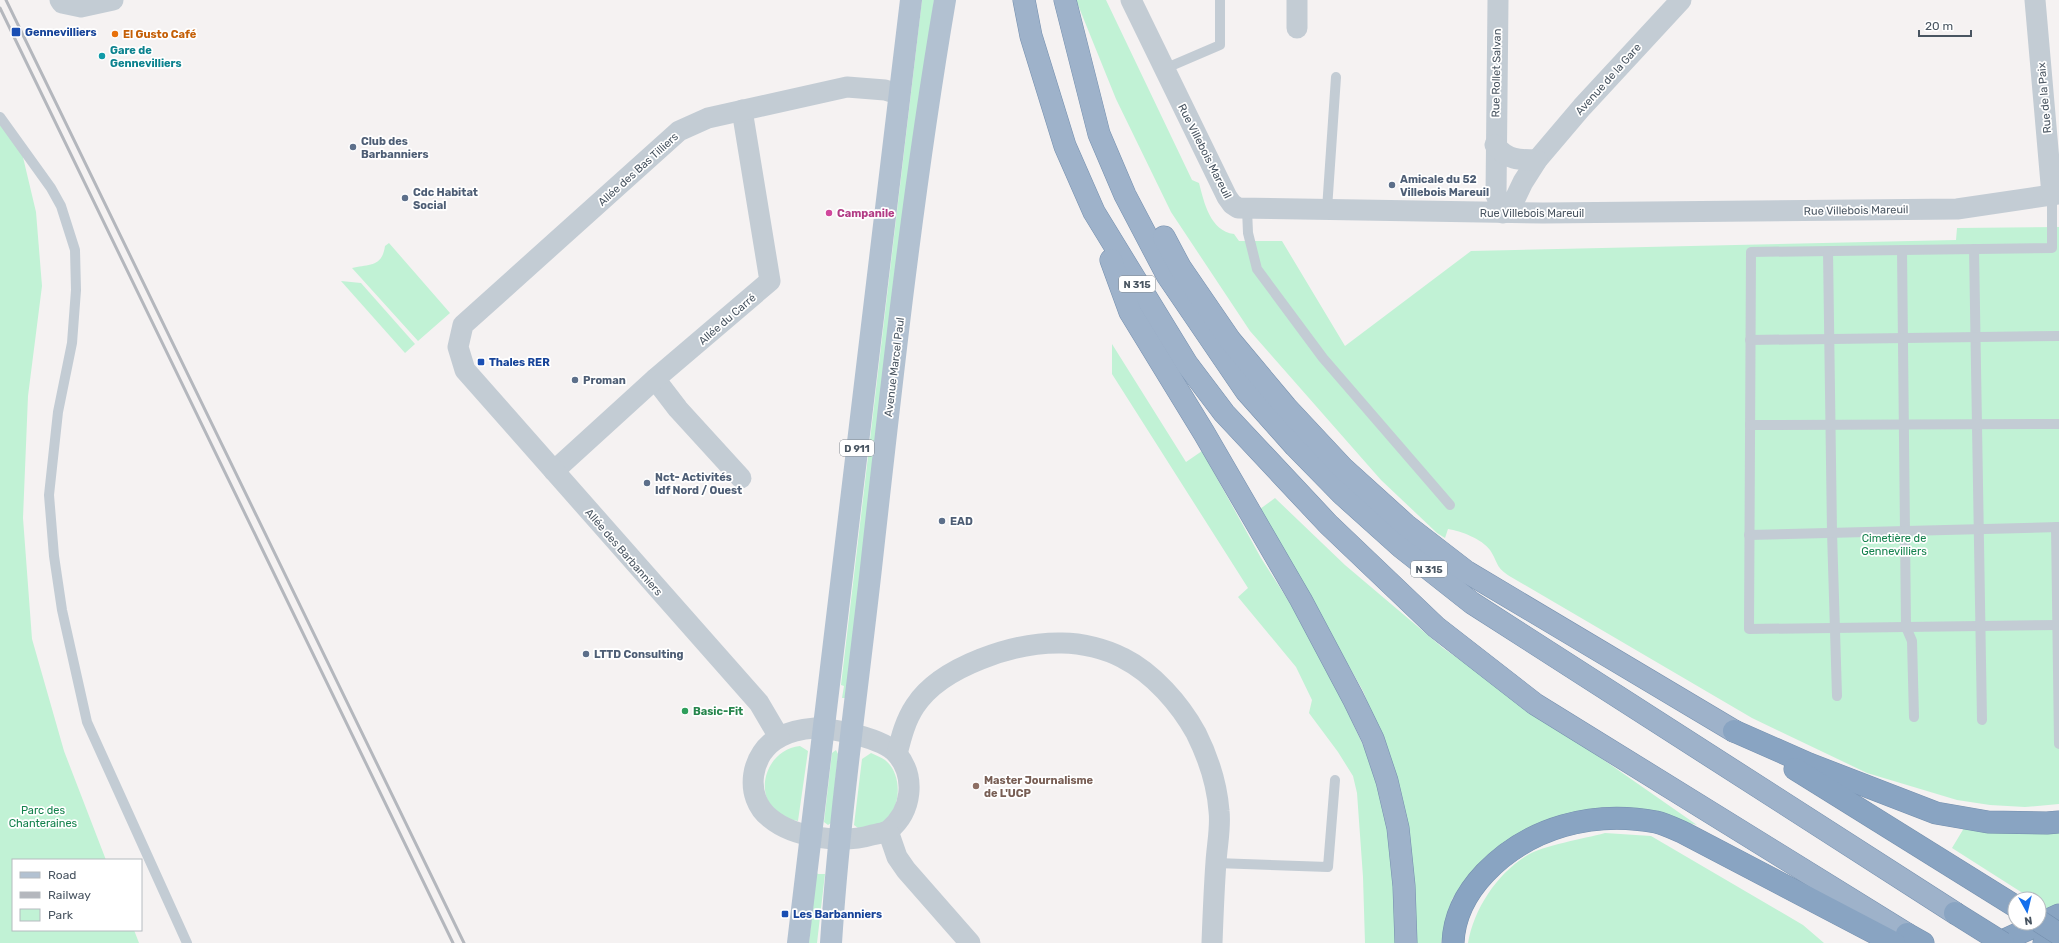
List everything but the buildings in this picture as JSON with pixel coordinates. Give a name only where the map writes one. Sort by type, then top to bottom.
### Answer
[{"type":"highway","name":"N 315","points":[[1024,0],[1031,36],[1065,146],[1094,212],[1130,312],[1204,433],[1301,600],[1353,698],[1373,740],[1387,781],[1398,828],[1404,886],[1406,943]]},
{"type":"highway","name":"N 315","points":[[1065,0],[1099,134],[1125,195],[1167,275],[1246,391],[1342,494],[1401,547],[1472,603],[2003,943]]},
{"type":"highway","name":"N 315","points":[[1079,60],[1136,189],[1180,267],[1230,340],[1286,407],[1343,468],[1406,525],[1467,572],[1734,731]]},
{"type":"highway","name":"N 315","points":[[1094,212],[1182,357],[1224,413],[1328,524],[1436,627],[1535,704],[1904,940]]},
{"type":"highway","points":[[1734,731],[1809,764],[1936,813],[1988,822],[2059,822]]},
{"type":"highway","points":[[1734,731],[2007,901]]},
{"type":"highway","points":[[1453,943],[1453,934],[1460,909],[1475,884],[1498,859],[1530,838],[1560,826],[1588,821],[1618,819],[1656,822],[1684,832],[1904,940]]},
{"type":"highway","points":[[1998,943],[2059,915]]},
{"type":"highway","points":[[2044,943],[2059,935],[2047,927]]},
{"type":"main road","name":"D 911","points":[[798,943],[898,94],[911,0]]},
{"type":"main road","name":"Avenue Marcel Paul","points":[[831,943],[839,839],[889,411],[930,88],[945,0]]},
{"type":"street","points":[[60,0],[62,3],[81,7],[113,0]]},
{"type":"street","name":"Rue Villebois Mareuil","points":[[1131,0],[1227,197],[1232,204],[1238,208],[1327,209],[1499,204],[1957,209],[2056,194]]},
{"type":"street","points":[[1297,0],[1297,28]]},
{"type":"street","name":"Rue Rollet Salvan","points":[[1498,0],[1495,145],[1499,204]]},
{"type":"street","name":"Avenue de la Gare","points":[[1499,204],[1510,209],[1523,182],[1537,160],[1582,107],[1681,0]]},
{"type":"street","name":"Rue de la Paix","points":[[2035,0],[2056,194]]},
{"type":"street","name":"Allée des Bas Tilliers","points":[[465,370],[458,347],[463,324],[679,131],[708,118],[847,87],[885,90],[898,94]]},
{"type":"street","name":"Allée du Carré","points":[[554,471],[655,379],[770,281],[742,110]]},
{"type":"street","points":[[1495,145],[1502,153],[1509,157],[1537,160]]},
{"type":"street","name":"Allée des Barbanniers","points":[[465,370],[759,704],[779,737]]},
{"type":"street","points":[[655,379],[678,409],[741,478]]},
{"type":"street","points":[[897,754],[904,730],[915,706],[940,680],[967,664],[1020,648],[1043,643],[1074,644],[1098,649],[1123,658],[1142,670],[1160,685],[1178,707],[1195,733],[1214,779],[1219,806],[1212,943]]},
{"type":"street","points":[[824,728],[852,734],[884,745],[897,754],[909,775],[910,795],[902,814],[888,831],[866,837],[839,839],[811,836],[782,826],[769,818],[759,805],[753,788],[754,770],[763,750],[779,737],[796,730],[824,728]]},
{"type":"street","points":[[888,831],[897,856],[906,870],[970,943]]},
{"type":"lane","points":[[1164,69],[1220,45],[1220,0]]},
{"type":"lane","points":[[1327,209],[1336,77]]},
{"type":"lane","points":[[0,117],[51,188],[61,206],[75,250],[76,290],[72,343],[58,412],[49,495],[54,556],[63,618],[87,722],[187,943]]},
{"type":"lane","points":[[2056,194],[2052,248],[1751,252],[1749,629],[2058,625]]},
{"type":"lane","points":[[1247,209],[1248,233],[1257,269],[1323,358],[1450,505]]},
{"type":"lane","points":[[1974,249],[1982,720]]},
{"type":"lane","points":[[1902,250],[1906,627],[1912,641],[1914,717]]},
{"type":"lane","points":[[1828,251],[1832,532],[1837,696]]},
{"type":"lane","points":[[1750,340],[2059,336]]},
{"type":"lane","points":[[1750,425],[2059,424]]},
{"type":"lane","points":[[1749,534],[2058,527],[2059,744]]},
{"type":"lane","points":[[1216,863],[1328,867],[1335,780]]},
{"type":"green space","points":[[922,0],[934,0],[847,698],[842,698],[844,686],[841,685]]},
{"type":"green space","name":"Cimetière de Gennevilliers","points":[[1076,0],[1106,0],[1192,180],[1199,183],[1206,207],[1214,222],[1226,232],[1234,234],[1239,241],[1282,241],[1345,346],[1471,251],[1956,240],[1957,228],[2059,227],[2059,804],[2025,807],[1990,805],[1957,800],[1867,773],[1752,718],[1506,574],[1500,568],[1490,550],[1477,539],[1448,529],[1445,538],[1437,533],[1381,480],[1250,331],[1171,212],[1116,99]]},
{"type":"green space","name":"Parc des Chanteraines","points":[[0,122],[22,153],[36,212],[42,286],[28,396],[23,518],[32,639],[64,751],[106,859],[12,859],[12,931],[134,931],[139,943],[0,943]]},
{"type":"green space","points":[[389,243],[450,313],[418,341],[352,268],[377,262],[381,258],[385,246]]},
{"type":"green space","points":[[341,281],[361,283],[415,344],[405,353]]},
{"type":"green space","points":[[1112,344],[1186,462],[1202,451],[1261,558],[1316,644],[1374,769],[1387,824],[1395,893],[1395,943],[1365,943],[1363,877],[1357,793],[1353,776],[1338,752],[1309,713],[1312,700],[1296,667],[1238,597],[1248,588],[1112,374]]},
{"type":"green space","points":[[1275,498],[1345,565],[1443,648],[1697,825],[1650,814],[1605,807],[1530,829],[1485,861],[1452,899],[1441,943],[1416,943],[1392,763],[1363,691],[1260,509]]},
{"type":"green space","points":[[800,746],[808,751],[798,821],[783,817],[773,809],[767,799],[765,788],[766,776],[770,765],[778,756],[788,749]]},
{"type":"green space","points":[[836,750],[838,754],[831,823],[828,825],[824,822],[832,753]]},
{"type":"green space","points":[[871,753],[885,760],[891,766],[895,774],[898,792],[893,810],[889,817],[882,823],[874,826],[858,828],[854,825],[862,759]]},
{"type":"green space","points":[[1964,828],[2059,829],[2059,903],[2048,909],[2047,891],[2019,891],[1952,848]]},
{"type":"green space","points":[[1605,833],[1651,836],[1803,925],[1824,943],[1468,943],[1475,918],[1488,894],[1505,873],[1515,864],[1534,852]]},
{"type":"green space","points":[[816,872],[818,874],[825,874],[817,943],[809,943]]},
{"type":"railway","points":[[6,0],[464,943]]},
{"type":"railway","points":[[0,8],[453,943]]},
{"type":"place","name":"Gennevilliers","points":[[16,32]]},
{"type":"place","name":"El Gusto Café","points":[[115,34]]},
{"type":"place","name":"Gare de Gennevilliers","points":[[102,56]]},
{"type":"place","name":"Club des Barbanniers","points":[[353,147]]},
{"type":"place","name":"Amicale du 52 Villebois Mareuil","points":[[1392,185]]},
{"type":"place","name":"Cdc Habitat Social","points":[[405,198]]},
{"type":"place","name":"Campanile","points":[[829,213]]},
{"type":"place","name":"Thales RER","points":[[481,362]]},
{"type":"place","name":"Proman","points":[[575,380]]},
{"type":"place","name":"Nct- Activités Idf Nord / Ouest","points":[[647,483]]},
{"type":"place","name":"EAD","points":[[942,521]]},
{"type":"place","name":"LTTD Consulting","points":[[586,654]]},
{"type":"place","name":"Basic-Fit","points":[[685,711]]},
{"type":"place","name":"Master Journalisme de L'UCP","points":[[976,786]]},
{"type":"place","name":"Les Barbanniers","points":[[785,914]]}]
